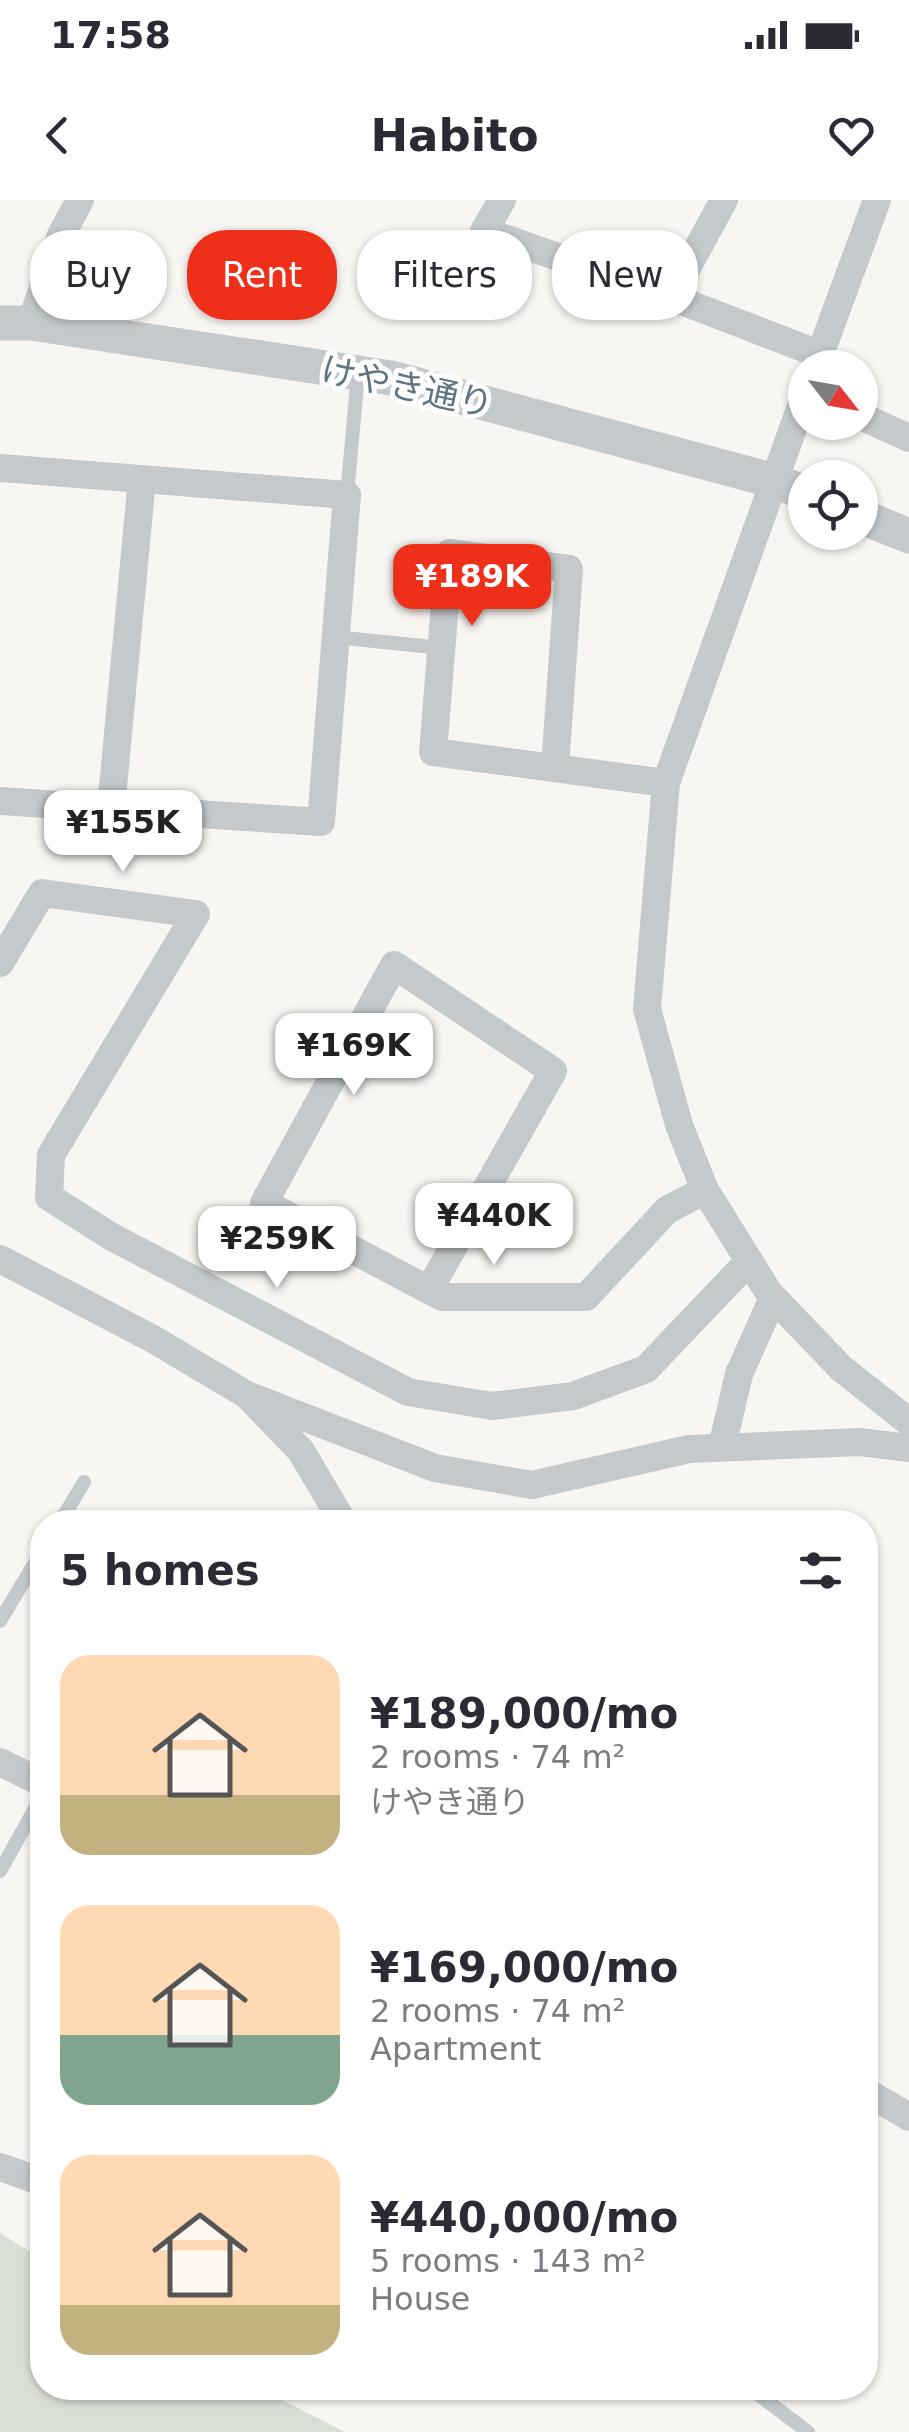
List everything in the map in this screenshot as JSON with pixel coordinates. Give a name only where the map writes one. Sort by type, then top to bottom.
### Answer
[{"type":"street","points":[[16,323],[80,200]]},
{"type":"street","points":[[502,200],[484,232],[552,255]]},
{"type":"street","points":[[698,246],[724,200]]},
{"type":"street","points":[[821,350],[877,200]]},
{"type":"street","points":[[698,308],[792,350]]},
{"type":"street","name":"けやき通り","points":[[16,323],[391,378],[788,486]]},
{"type":"street","points":[[878,424],[909,438]]},
{"type":"street","points":[[0,468],[347,495],[321,822],[0,801]]},
{"type":"street","points":[[111,808],[142,479]]},
{"type":"street","points":[[788,492],[666,783],[647,1009],[679,1125],[705,1190],[750,1261],[774,1298],[841,1368],[909,1422]]},
{"type":"street","points":[[878,523],[909,536]]},
{"type":"street","points":[[555,768],[569,569],[449,553],[433,752],[666,783]]},
{"type":"street","points":[[0,963],[42,893],[196,914],[51,1155],[48,1197],[112,1237],[408,1392],[492,1406],[573,1396],[646,1370],[750,1261]]},
{"type":"street","points":[[428,1290],[553,1071],[394,965],[264,1203],[428,1290],[442,1297],[586,1298],[667,1210],[705,1190]]},
{"type":"street","points":[[0,1259],[154,1340],[247,1395],[435,1468],[532,1485],[690,1449],[860,1442],[909,1448]]},
{"type":"street","points":[[722,1447],[739,1374],[774,1298]]},
{"type":"street","points":[[247,1395],[302,1451],[336,1510]]},
{"type":"street","points":[[0,1762],[30,1776]]},
{"type":"street","points":[[878,2099],[909,2117]]},
{"type":"street","points":[[0,2167],[30,2178]]},
{"type":"lane","points":[[347,495],[358,373]]},
{"type":"lane","points":[[336,637],[442,648]]},
{"type":"lane","points":[[67,1510],[84,1482]]},
{"type":"lane","points":[[0,1621],[30,1571]]},
{"type":"lane","points":[[0,1871],[30,1817]]},
{"type":"lane","points":[[766,2400],[808,2432]]},
{"type":"shaded area","points":[[0,2233],[30,2252],[30,2400],[282,2400],[345,2432],[0,2432]]}]
